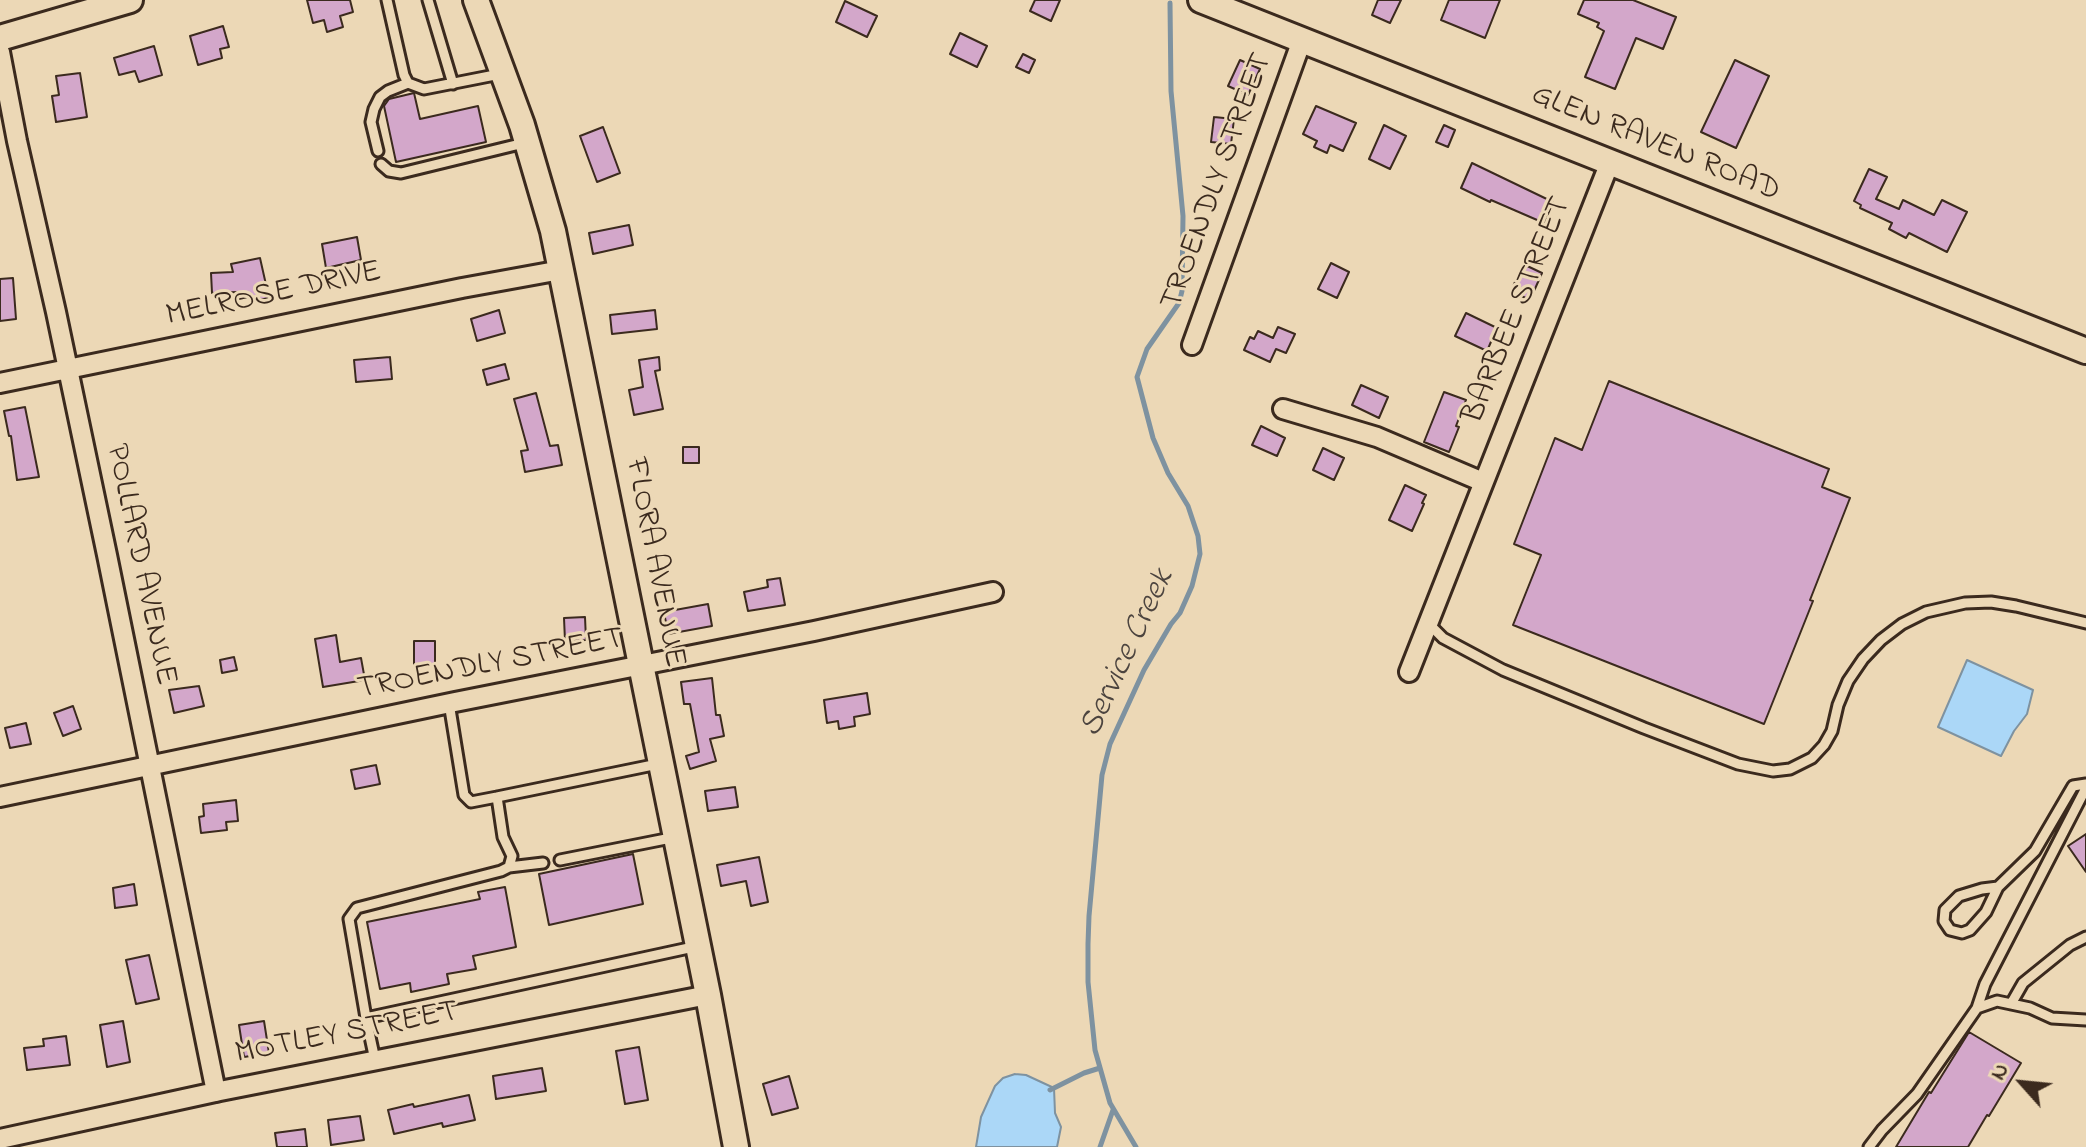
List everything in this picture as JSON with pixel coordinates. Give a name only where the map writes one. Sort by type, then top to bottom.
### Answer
[{"type":"street","points":[[0,38],[130,0]]},
{"type":"street","name":"FLORA AVENUE","points":[[476,0],[527,142],[546,204],[561,270],[736,1147]]},
{"type":"street","name":"GLEN RAVEN ROAD","points":[[1201,0],[2086,351]]},
{"type":"street","name":"TROENDLY STREET","points":[[1192,345],[1302,40]]},
{"type":"street","name":"POLLARD AVENUE","points":[[0,52],[216,1092]]},
{"type":"street","name":"BARBEE STREET","points":[[1409,672],[1610,162]]},
{"type":"street","name":"MELROSE DRIVE","points":[[0,383],[561,270]]},
{"type":"street","points":[[1283,409],[1377,437],[1483,482]]},
{"type":"street","name":"TROENDLY STREET","points":[[0,797],[993,592]]},
{"type":"street","name":"MOTLEY STREET","points":[[0,1139],[216,1092],[708,995]]},
{"type":"lane","points":[[387,0],[408,83]]},
{"type":"lane","points":[[428,0],[453,84]]},
{"type":"lane","points":[[378,151],[371,122],[380,97],[388,91],[408,83],[424,89],[504,73]]},
{"type":"lane","points":[[381,164],[389,171],[401,173],[527,142]]},
{"type":"lane","points":[[1427,623],[1443,638],[1503,670],[1738,764],[1773,771],[1790,769],[1812,758],[1832,731],[1848,681],[1863,659],[1902,624],[1926,612],[1965,603],[1991,602],[2086,623]]},
{"type":"lane","points":[[449,703],[464,795],[471,802],[661,763]]},
{"type":"lane","points":[[1869,1147],[1917,1094],[1977,1008],[1985,984],[2086,786],[2073,786],[2035,851],[1998,887],[1986,912],[1970,930],[1962,933],[1950,930],[1944,921],[1945,910],[1959,896],[1998,887]]},
{"type":"lane","points":[[497,797],[503,837],[512,856],[509,867]]},
{"type":"lane","points":[[560,860],[676,837]]},
{"type":"lane","points":[[375,1060],[349,919],[357,908],[509,867],[543,863]]},
{"type":"lane","points":[[2011,1004],[2023,983],[2070,945],[2086,937]]},
{"type":"lane","points":[[366,1018],[698,946]]},
{"type":"lane","points":[[1977,1008],[1997,1001],[2030,1008],[2052,1018],[2086,1020]]},
{"type":"water","points":[[1967,660],[2033,690],[2027,714],[2001,756],[1938,727]]},
{"type":"water","points":[[1015,1074],[1026,1075],[1054,1088],[1055,1113],[1061,1127],[1057,1147],[976,1147],[981,1117],[995,1086],[1003,1078]]},
{"type":"building","points":[[307,0],[350,0],[353,12],[340,16],[343,27],[327,32],[324,20],[313,23]]},
{"type":"building","points":[[1035,0],[1060,0],[1051,21],[1030,11]]},
{"type":"building","points":[[1378,0],[1401,0],[1390,23],[1372,15]]},
{"type":"building","points":[[1449,0],[1500,0],[1485,38],[1441,20]]},
{"type":"building","points":[[1584,0],[1633,0],[1676,17],[1663,49],[1636,38],[1615,89],[1585,77],[1604,31],[1597,27],[1599,23],[1578,14]]},
{"type":"building","points":[[845,1],[877,16],[867,37],[836,22]]},
{"type":"building","points":[[223,26],[229,47],[220,49],[222,58],[198,65],[190,36]]},
{"type":"building","points":[[960,33],[987,46],[977,67],[950,54]]},
{"type":"building","points":[[154,46],[162,75],[139,82],[135,71],[119,75],[114,58]]},
{"type":"building","points":[[1023,54],[1035,60],[1029,73],[1016,67]]},
{"type":"building","points":[[1240,60],[1260,69],[1248,95],[1228,86]]},
{"type":"building","points":[[1735,60],[1769,76],[1736,148],[1701,132]]},
{"type":"building","points":[[80,73],[87,117],[56,122],[52,96],[59,95],[56,76]]},
{"type":"building","points":[[414,93],[420,119],[478,106],[486,142],[396,162],[384,106],[389,99]]},
{"type":"building","points":[[1316,106],[1356,123],[1343,151],[1330,145],[1327,153],[1314,147],[1317,141],[1303,134]]},
{"type":"building","points":[[1214,117],[1234,119],[1231,144],[1211,142]]},
{"type":"building","points":[[1384,125],[1406,136],[1390,169],[1369,159]]},
{"type":"building","points":[[1444,125],[1455,130],[1448,147],[1436,142]]},
{"type":"building","points":[[603,127],[620,173],[597,182],[580,136]]},
{"type":"building","points":[[1472,163],[1553,202],[1544,223],[1461,188]]},
{"type":"building","points":[[1869,169],[1887,177],[1876,199],[1899,209],[1903,200],[1934,215],[1942,200],[1967,212],[1947,252],[1909,233],[1906,238],[1889,229],[1892,223],[1860,208],[1861,205],[1854,201]]},
{"type":"building","points":[[629,225],[633,245],[593,254],[589,233]]},
{"type":"building","points":[[357,237],[361,260],[326,268],[322,244]]},
{"type":"building","points":[[260,258],[269,298],[254,301],[252,296],[239,299],[237,292],[212,293],[211,273],[233,272],[231,264]]},
{"type":"building","points":[[1331,263],[1349,272],[1337,298],[1318,289]]},
{"type":"building","points":[[1523,264],[1542,273],[1530,300],[1511,291]]},
{"type":"building","points":[[13,278],[16,319],[0,321],[0,279]]},
{"type":"building","points":[[499,310],[505,333],[477,341],[471,319]]},
{"type":"building","points":[[655,310],[657,329],[612,334],[610,315]]},
{"type":"building","points":[[1466,313],[1497,328],[1487,351],[1455,336]]},
{"type":"building","points":[[1278,327],[1295,334],[1286,353],[1276,349],[1270,362],[1244,350],[1250,337],[1254,339],[1258,331],[1273,338]]},
{"type":"building","points":[[390,357],[392,379],[356,382],[354,360]]},
{"type":"building","points":[[659,357],[660,370],[655,371],[663,409],[634,415],[629,390],[643,387],[639,360]]},
{"type":"building","points":[[505,364],[509,379],[487,385],[483,370]]},
{"type":"building","points":[[1609,381],[1829,469],[1822,487],[1850,498],[1764,724],[1513,625],[1541,555],[1514,544],[1555,438],[1582,450]]},
{"type":"building","points":[[1361,385],[1388,397],[1379,418],[1352,405]]},
{"type":"building","points":[[1444,392],[1466,400],[1449,452],[1424,442]]},
{"type":"building","points":[[536,393],[550,446],[558,445],[562,465],[525,472],[521,451],[528,450],[514,399]]},
{"type":"building","points":[[25,407],[39,477],[17,480],[4,411]]},
{"type":"building","points":[[1261,426],[1285,438],[1277,456],[1252,445]]},
{"type":"building","points":[[683,447],[699,447],[699,463],[683,463]]},
{"type":"building","points":[[1323,448],[1344,458],[1334,480],[1313,470]]},
{"type":"building","points":[[1405,485],[1426,495],[1412,531],[1389,520]]},
{"type":"building","points":[[780,578],[785,605],[748,611],[744,592],[768,587],[767,580]]},
{"type":"building","points":[[708,604],[712,626],[668,634],[664,612]]},
{"type":"building","points":[[585,617],[586,640],[565,641],[564,618]]},
{"type":"building","points":[[336,635],[340,662],[361,658],[365,680],[323,687],[315,639]]},
{"type":"building","points":[[414,641],[435,641],[435,664],[414,664]]},
{"type":"building","points":[[234,657],[237,670],[222,673],[220,660]]},
{"type":"building","points":[[712,678],[716,715],[720,715],[724,736],[710,739],[716,761],[690,769],[686,756],[699,752],[690,704],[684,704],[681,682]]},
{"type":"building","points":[[199,686],[204,706],[174,713],[169,690]]},
{"type":"building","points":[[867,693],[870,714],[854,717],[855,726],[839,729],[838,721],[827,723],[824,700]]},
{"type":"building","points":[[73,706],[81,729],[63,736],[54,713]]},
{"type":"building","points":[[26,723],[31,744],[10,748],[5,728]]},
{"type":"building","points":[[376,765],[380,784],[355,789],[351,770]]},
{"type":"building","points":[[735,787],[738,807],[708,811],[705,791]]},
{"type":"building","points":[[236,800],[238,821],[226,822],[227,830],[201,833],[199,817],[204,816],[203,804]]},
{"type":"building","points":[[2086,834],[2086,872],[2068,846]]},
{"type":"building","points":[[633,854],[643,904],[549,925],[539,874]]},
{"type":"building","points":[[759,857],[768,902],[751,906],[746,881],[721,886],[717,865]]},
{"type":"building","points":[[134,884],[137,905],[115,908],[113,888]]},
{"type":"building","points":[[505,887],[516,947],[473,956],[476,969],[447,974],[449,984],[411,992],[410,983],[380,989],[367,922],[480,899],[478,892]]},
{"type":"building","points":[[149,955],[159,999],[136,1004],[126,960]]},
{"type":"building","points":[[123,1021],[130,1062],[107,1067],[100,1025]]},
{"type":"building","points":[[264,1021],[269,1053],[244,1057],[239,1025]]},
{"type":"building","points":[[1969,1032],[2021,1063],[1989,1116],[1968,1147],[1896,1147],[1929,1092]]},
{"type":"building","points":[[66,1036],[70,1065],[27,1070],[24,1048],[44,1046],[43,1039]]},
{"type":"building","points":[[639,1047],[648,1100],[625,1104],[616,1051]]},
{"type":"building","points":[[542,1068],[546,1091],[496,1099],[493,1076]]},
{"type":"building","points":[[789,1076],[798,1108],[772,1115],[763,1084]]},
{"type":"building","points":[[469,1095],[475,1120],[443,1127],[442,1123],[394,1134],[388,1110]]},
{"type":"building","points":[[360,1116],[364,1140],[331,1145],[328,1120]]},
{"type":"building","points":[[305,1129],[307,1147],[277,1147],[275,1133]]},
{"type":"waterway","name":"Service Creek","points":[[1136,1147],[1110,1103],[1095,1050],[1088,982],[1088,944],[1102,775],[1110,744],[1144,670],[1180,613],[1192,586],[1200,554],[1198,536],[1188,506],[1168,473],[1153,438],[1137,377],[1147,349],[1179,303],[1182,291],[1183,216],[1171,91],[1170,3]]},
{"type":"waterway","points":[[1050,1090],[1100,1068]]},
{"type":"waterway","points":[[1100,1147],[1113,1110]]}]
